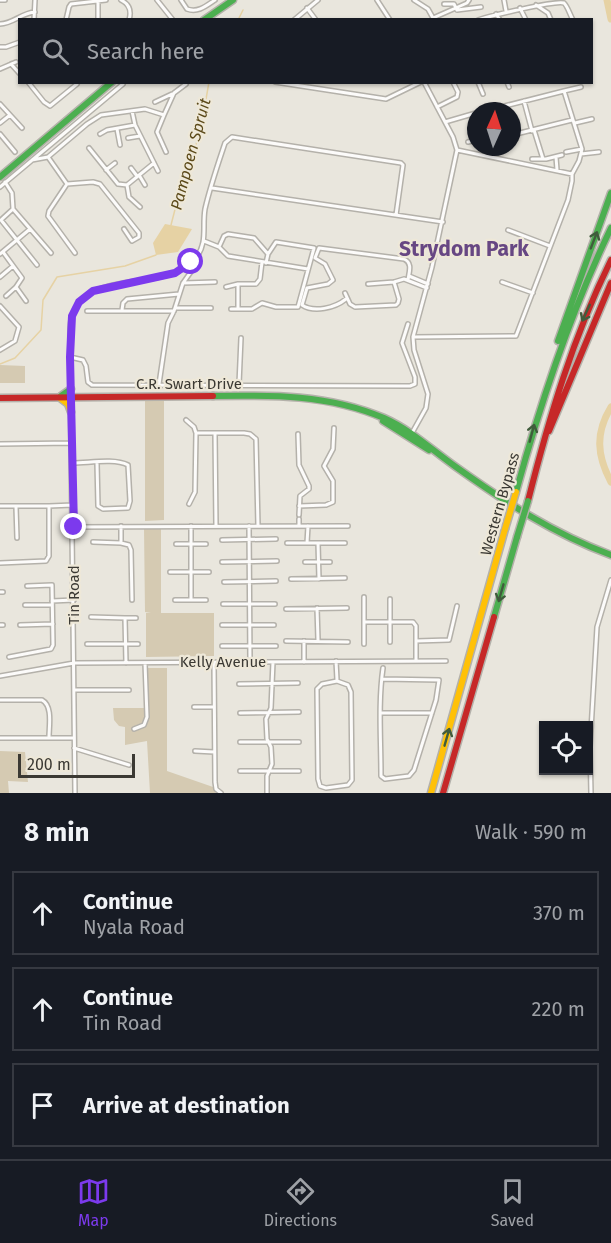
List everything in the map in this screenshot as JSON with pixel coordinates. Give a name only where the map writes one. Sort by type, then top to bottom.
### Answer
[{"type":"main road","points":[[207,18],[233,0]]},
{"type":"main road","points":[[3,180],[110,84]]},
{"type":"main road","points":[[537,415],[566,314],[611,193]]},
{"type":"main road","name":"Western Bypass","points":[[431,793],[537,415],[572,312],[611,228]]},
{"type":"main road","name":"Western Bypass","points":[[443,793],[528,501],[561,377],[581,324],[611,260]]},
{"type":"main road","points":[[541,451],[611,283]]},
{"type":"main road","points":[[57,397],[71,389]]},
{"type":"main road","name":"C.R. Swart Drive","points":[[0,398],[307,396],[344,403],[376,415],[543,525],[583,545],[611,555]]},
{"type":"main road","points":[[57,397],[66,402],[72,412]]},
{"type":"street","points":[[0,0],[5,0]]},
{"type":"street","points":[[34,18],[35,0]]},
{"type":"street","points":[[66,18],[71,4],[106,0]]},
{"type":"street","points":[[121,0],[129,6],[129,18]]},
{"type":"street","points":[[157,0],[171,18]]},
{"type":"street","points":[[181,0],[187,9],[195,10],[215,0]]},
{"type":"street","points":[[296,18],[318,0]]},
{"type":"street","points":[[377,0],[389,18]]},
{"type":"street","points":[[414,0],[428,9],[432,18]]},
{"type":"street","points":[[435,18],[468,3],[469,0]]},
{"type":"street","points":[[504,0],[506,11]]},
{"type":"street","points":[[98,1],[99,18]]},
{"type":"street","points":[[484,18],[520,7],[562,1],[572,18]]},
{"type":"street","points":[[444,4],[454,4],[455,9]]},
{"type":"street","points":[[536,5],[546,11],[550,18]]},
{"type":"street","points":[[455,9],[481,7]]},
{"type":"street","points":[[520,7],[525,18]]},
{"type":"street","points":[[307,8],[314,18]]},
{"type":"street","points":[[0,24],[9,23],[26,13],[35,12]]},
{"type":"street","points":[[496,14],[499,18]]},
{"type":"street","points":[[0,47],[18,43]]},
{"type":"street","points":[[0,69],[16,62]]},
{"type":"street","points":[[12,64],[18,72]]},
{"type":"street","points":[[29,84],[50,106],[77,84]]},
{"type":"street","points":[[0,187],[3,180],[32,160],[123,84]]},
{"type":"street","points":[[155,102],[186,84]]},
{"type":"street","points":[[288,84],[383,99],[419,84]]},
{"type":"street","points":[[410,436],[426,408],[428,394],[414,350],[413,337],[443,222],[457,150],[453,137],[424,84]]},
{"type":"street","points":[[437,107],[456,99],[458,92],[454,84]]},
{"type":"street","points":[[479,84],[483,94]]},
{"type":"street","points":[[520,102],[581,87]]},
{"type":"street","points":[[413,337],[516,336],[581,154],[582,148],[564,91]]},
{"type":"street","points":[[166,152],[157,132],[174,93]]},
{"type":"street","points":[[524,101],[543,159]]},
{"type":"street","points":[[0,104],[22,128]]},
{"type":"street","points":[[32,160],[48,157],[96,117],[148,109],[164,115]]},
{"type":"street","points":[[132,111],[135,125],[158,171]]},
{"type":"street","points":[[0,123],[10,115]]},
{"type":"street","points":[[445,122],[467,116]]},
{"type":"street","points":[[521,133],[592,118]]},
{"type":"street","points":[[100,134],[107,130],[135,125]]},
{"type":"street","points":[[117,129],[120,144]]},
{"type":"street","points":[[0,134],[15,152]]},
{"type":"street","points":[[128,138],[140,136]]},
{"type":"street","points":[[309,269],[228,256],[219,247],[204,241],[205,213],[225,142],[231,137],[401,163],[403,173],[396,215]]},
{"type":"street","points":[[89,148],[116,183],[127,185],[154,163]]},
{"type":"street","points":[[532,159],[556,157],[582,148]]},
{"type":"street","points":[[457,150],[572,174]]},
{"type":"street","points":[[581,154],[599,152]]},
{"type":"street","points":[[48,157],[67,184]]},
{"type":"street","points":[[556,157],[557,170]]},
{"type":"street","points":[[106,170],[115,163]]},
{"type":"street","points":[[131,168],[145,185]]},
{"type":"street","points":[[3,180],[12,193],[14,209],[51,253]]},
{"type":"street","points":[[67,184],[93,182],[100,184],[139,233],[139,237],[132,241],[123,229]]},
{"type":"street","points":[[67,184],[48,216],[75,253]]},
{"type":"street","points":[[127,185],[129,197],[140,207]]},
{"type":"street","points":[[212,188],[443,222]]},
{"type":"street","points":[[14,209],[0,220],[37,265]]},
{"type":"street","points":[[6,296],[16,288],[22,278],[2,253],[30,229]]},
{"type":"street","points":[[508,230],[550,246]]},
{"type":"street","points":[[219,247],[224,236],[228,234],[254,238],[268,254]]},
{"type":"street","name":"Tin Road","points":[[75,793],[74,527],[70,357],[72,316],[77,306],[93,291],[180,271],[196,258],[204,241]]},
{"type":"street","points":[[226,287],[258,282],[264,262],[278,242],[313,247],[314,252],[298,307],[276,307],[262,303],[252,309],[231,309]]},
{"type":"street","points":[[346,299],[328,308],[307,308],[302,305],[307,288],[328,284],[333,280],[325,264],[315,258],[319,248],[404,259],[409,262],[409,278]]},
{"type":"street","points":[[0,277],[13,266]]},
{"type":"street","points":[[159,384],[168,323],[183,283],[195,266]]},
{"type":"street","points":[[368,284],[409,278],[427,286]]},
{"type":"street","points":[[183,283],[215,282]]},
{"type":"street","points":[[345,293],[346,299],[355,307],[397,304],[399,299],[394,282]]},
{"type":"street","points":[[502,282],[533,293]]},
{"type":"street","points":[[238,284],[238,308]]},
{"type":"street","points":[[16,288],[26,302]]},
{"type":"street","points":[[122,310],[123,303],[127,299],[179,294]]},
{"type":"street","points":[[0,306],[19,327],[15,341],[0,350]]},
{"type":"street","points":[[87,311],[211,308]]},
{"type":"street","points":[[70,357],[80,358],[84,362],[90,384],[413,385],[415,377],[402,343],[408,324]]},
{"type":"street","points":[[238,384],[241,338]]},
{"type":"street","points":[[186,420],[194,427],[196,433],[195,492],[189,504]]},
{"type":"street","points":[[299,506],[326,505],[333,502],[333,481],[324,466],[333,449],[334,428]]},
{"type":"street","points":[[196,433],[244,433],[256,439],[258,526]]},
{"type":"street","points":[[215,433],[216,526]]},
{"type":"street","points":[[298,434],[299,465],[309,486],[309,489],[300,496],[299,526]]},
{"type":"street","points":[[0,444],[72,443]]},
{"type":"street","points":[[73,464],[97,462],[122,462],[129,465],[130,501],[128,508],[103,509],[98,506],[97,462]]},
{"type":"street","points":[[0,506],[73,505]]},
{"type":"street","points":[[16,506],[17,538]]},
{"type":"street","points":[[0,563],[46,561],[49,556],[49,506]]},
{"type":"street","points":[[121,526],[121,543]]},
{"type":"street","points":[[190,599],[191,526]]},
{"type":"street","points":[[249,526],[250,663]]},
{"type":"street","points":[[308,526],[308,543]]},
{"type":"street","points":[[74,527],[348,526]]},
{"type":"street","points":[[222,540],[276,539]]},
{"type":"street","points":[[93,542],[127,543],[130,550],[132,600]]},
{"type":"street","points":[[287,543],[345,543]]},
{"type":"street","points":[[318,543],[319,579]]},
{"type":"street","points":[[176,544],[206,544]]},
{"type":"street","points":[[222,562],[277,561]]},
{"type":"street","points":[[304,562],[330,562]]},
{"type":"street","points":[[170,572],[208,572]]},
{"type":"street","points":[[291,579],[345,578]]},
{"type":"street","points":[[591,793],[590,747],[597,627],[611,580]]},
{"type":"street","points":[[224,582],[276,582]]},
{"type":"street","points":[[9,657],[51,649],[53,645],[52,585],[27,586]]},
{"type":"street","points":[[364,597],[364,644]]},
{"type":"street","points":[[390,599],[390,642]]},
{"type":"street","points":[[25,605],[74,600]]},
{"type":"street","points":[[175,600],[206,600]]},
{"type":"street","points":[[223,604],[275,604]]},
{"type":"street","points":[[416,641],[449,640],[457,606]]},
{"type":"street","points":[[317,608],[318,640]]},
{"type":"street","points":[[286,609],[347,608]]},
{"type":"street","points":[[91,617],[136,618]]},
{"type":"street","points":[[125,618],[126,663]]},
{"type":"street","points":[[364,622],[407,621],[415,624],[416,661]]},
{"type":"street","points":[[20,625],[53,624]]},
{"type":"street","points":[[222,625],[274,625]]},
{"type":"street","points":[[286,641],[348,642]]},
{"type":"street","points":[[304,641],[304,662]]},
{"type":"street","points":[[87,644],[138,644]]},
{"type":"street","points":[[222,646],[276,646]]},
{"type":"street","points":[[336,661],[336,681]]},
{"type":"street","name":"Kelly Avenue","points":[[0,676],[74,663],[336,661],[384,665],[416,661],[446,661]]},
{"type":"street","points":[[267,793],[267,776],[272,764],[266,719],[270,713],[273,662]]},
{"type":"street","points":[[134,729],[144,725],[147,717],[145,663]]},
{"type":"street","points":[[214,663],[215,784],[221,793]]},
{"type":"street","points":[[382,679],[439,679],[432,713],[411,774],[406,777],[385,779],[381,776],[381,713],[382,679],[384,665]]},
{"type":"street","points":[[336,681],[348,685],[351,692],[352,780],[348,785],[326,788],[318,781],[317,689],[322,684],[336,681]]},
{"type":"street","points":[[239,684],[298,684]]},
{"type":"street","points":[[74,690],[129,690]]},
{"type":"street","points":[[0,700],[42,700],[45,702],[49,708],[49,737]]},
{"type":"street","points":[[194,706],[214,707]]},
{"type":"street","points":[[240,713],[299,712]]},
{"type":"street","points":[[381,713],[432,713]]},
{"type":"street","points":[[0,738],[74,738]]},
{"type":"street","points":[[240,742],[299,742]]},
{"type":"street","points":[[74,748],[129,765]]},
{"type":"street","points":[[195,751],[214,752]]},
{"type":"street","points":[[240,771],[299,771]]},
{"type":"shaded area","points":[[165,224],[192,229],[178,252],[156,255],[153,243]]},
{"type":"shaded area","points":[[0,365],[25,366],[25,383],[0,383]]},
{"type":"shaded area","points":[[145,400],[164,400],[164,520],[145,521]]},
{"type":"shaded area","points":[[144,528],[161,528],[161,613],[214,613],[214,656],[146,657],[146,613],[151,613],[145,612]]},
{"type":"shaded area","points":[[144,668],[167,668],[167,771],[213,787],[216,793],[150,793],[147,741],[125,745],[125,727],[119,726],[114,720],[113,708],[145,708]]},
{"type":"shaded area","points":[[0,751],[25,752],[28,782],[8,781],[9,793],[0,793]]},
{"type":"waterway","points":[[607,0],[611,19]]},
{"type":"waterway","name":"Pampoen Spruit","points":[[239,18],[243,10]]},
{"type":"waterway","name":"Pampoen Spruit","points":[[171,225],[181,186],[191,164],[209,84]]},
{"type":"waterway","name":"Pampoen Spruit","points":[[0,364],[15,358],[41,330],[43,300],[57,277],[125,266],[156,255]]},
{"type":"waterway","points":[[611,407],[600,435],[603,463],[611,482]]},
{"type":"traffic: fast","points":[[207,18],[233,0]]},
{"type":"traffic: fast","points":[[0,177],[110,84]]},
{"type":"traffic: fast","points":[[558,341],[611,193]]},
{"type":"traffic: fast","points":[[516,492],[558,358],[582,292],[611,228]]},
{"type":"traffic: fast","points":[[61,396],[71,389]]},
{"type":"traffic: fast","points":[[213,396],[278,396],[321,400],[342,404],[384,418],[412,434],[474,480],[530,516],[590,547],[611,555]]},
{"type":"traffic: fast","points":[[383,421],[429,450]]},
{"type":"traffic: fast","points":[[517,537],[528,501]]},
{"type":"traffic: fast","points":[[494,617],[517,537]]},
{"type":"traffic: slow","points":[[60,398],[68,404],[71,412]]},
{"type":"traffic: slow","points":[[505,529],[516,492]]},
{"type":"traffic: slow","points":[[431,793],[505,529]]},
{"type":"traffic: jam","points":[[528,501],[563,378],[585,318],[611,260]]},
{"type":"traffic: jam","points":[[549,431],[611,283]]},
{"type":"traffic: jam","points":[[0,398],[213,396]]},
{"type":"traffic: jam","points":[[443,793],[494,617]]},
{"type":"district","name":"Strydom Park","points":[[464,249]]},
{"type":"route","points":[[74,527],[70,357],[72,316],[79,302],[93,291],[175,273],[191,262]]}]
